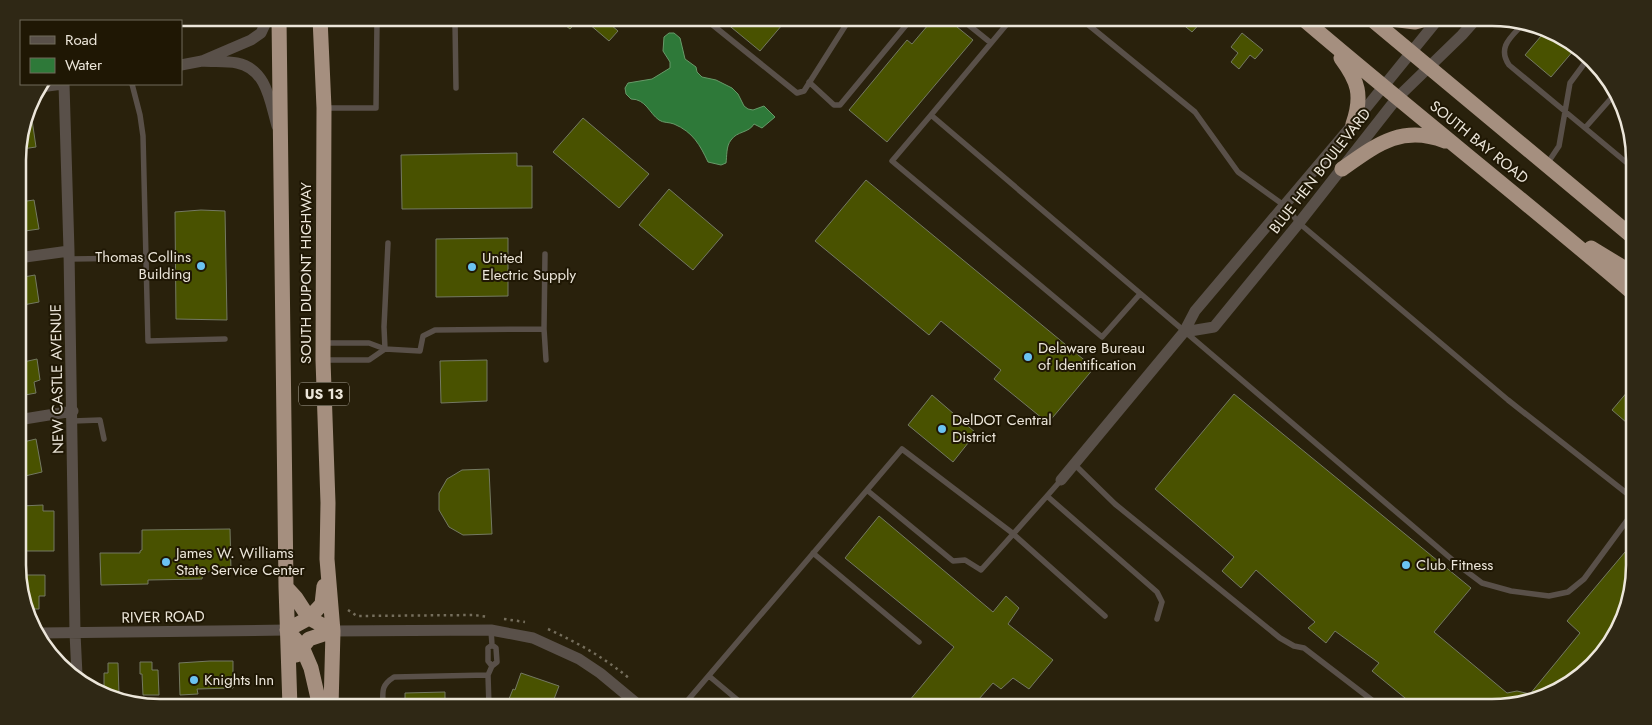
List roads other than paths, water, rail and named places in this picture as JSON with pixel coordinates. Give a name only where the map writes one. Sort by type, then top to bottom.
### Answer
[{"type":"highway","name":"SOUTH BAY ROAD","points":[[1312,26],[1626,287]]},
{"type":"highway","name":"SOUTH BAY ROAD","points":[[1380,26],[1626,231]]},
{"type":"highway","name":"SOUTH DUPONT HIGHWAY","points":[[278,27],[286,587],[290,699]]},
{"type":"highway","name":"SOUTH DUPONT HIGHWAY","points":[[320,27],[324,108],[323,360],[328,503],[327,559],[333,631],[331,699]]},
{"type":"highway","points":[[1328,40],[1350,70],[1357,84],[1359,102],[1353,124]]},
{"type":"highway","points":[[1342,169],[1375,146],[1394,137],[1424,135],[1456,146]]},
{"type":"highway","points":[[1552,224],[1626,269]]},
{"type":"highway","points":[[318,699],[311,668],[302,647],[287,630],[309,618],[322,604],[327,559]]},
{"type":"highway","points":[[286,587],[309,618],[333,631]]},
{"type":"highway","points":[[288,665],[308,639],[333,631]]},
{"type":"street","name":"BLUE HEN BOULEVARD","points":[[1061,480],[1184,332],[1195,312],[1384,87],[1432,26]]},
{"type":"street","name":"BLUE HEN BOULEVARD","points":[[1184,332],[1214,327],[1397,98],[1470,26]]},
{"type":"street","points":[[182,65],[202,61],[251,40],[261,33],[264,27]]},
{"type":"street","points":[[202,61],[238,63],[253,69],[262,79],[280,136]]},
{"type":"street","name":"NEW CASTLE AVENUE","points":[[64,85],[70,255],[77,669]]},
{"type":"street","points":[[27,257],[70,255]]},
{"type":"street","points":[[26,419],[73,416]]},
{"type":"street","name":"RIVER ROAD","points":[[45,633],[287,630]]},
{"type":"street","points":[[333,631],[491,630],[533,638],[579,659],[600,673],[630,699]]},
{"type":"lane","points":[[715,27],[797,93],[804,91],[843,26]]},
{"type":"lane","points":[[809,82],[834,105],[840,105],[905,26]]},
{"type":"lane","points":[[970,26],[991,43]]},
{"type":"lane","points":[[1005,26],[892,161],[1102,337],[1140,294]]},
{"type":"lane","points":[[1090,26],[1195,112],[1238,172],[1285,206],[1299,223],[1508,400],[1626,493]]},
{"type":"lane","points":[[324,108],[376,108],[377,27]]},
{"type":"lane","points":[[455,27],[456,88]]},
{"type":"lane","points":[[1518,29],[1506,44],[1504,50],[1505,58],[1510,65],[1626,162]]},
{"type":"lane","points":[[1546,165],[1559,146],[1570,83],[1584,64]]},
{"type":"lane","points":[[132,85],[143,136],[148,341],[225,339]]},
{"type":"lane","points":[[1586,128],[1611,99]]},
{"type":"lane","points":[[931,115],[1184,332],[1482,583],[1530,595],[1549,596],[1568,592],[1584,579],[1626,524]]},
{"type":"lane","points":[[385,349],[388,243]]},
{"type":"lane","points":[[545,254],[544,329],[546,360]]},
{"type":"lane","points":[[70,255],[147,258]]},
{"type":"lane","points":[[323,343],[369,343],[385,349],[420,352],[423,336],[435,330],[544,329]]},
{"type":"lane","points":[[323,360],[369,360],[385,349]]},
{"type":"lane","points":[[73,416],[100,420],[104,439]]},
{"type":"lane","points":[[689,699],[902,449],[1013,533],[1106,616]]},
{"type":"lane","points":[[1074,464],[1115,504],[1280,638],[1294,646],[1304,648],[1369,698]]},
{"type":"lane","points":[[868,491],[953,561],[965,560],[981,570],[1061,480]]},
{"type":"lane","points":[[1047,496],[1157,592],[1162,602],[1158,618]]},
{"type":"lane","points":[[813,554],[919,642]]},
{"type":"lane","points":[[489,699],[488,675],[492,666],[488,661],[488,648],[492,644],[491,630]]},
{"type":"lane","points":[[383,699],[383,690],[386,683],[394,677],[488,675]]},
{"type":"lane","points":[[709,676],[736,699]]},
{"type":"water","points":[[669,33],[674,33],[680,38],[685,59],[696,67],[697,72],[702,77],[716,80],[732,88],[748,109],[753,110],[764,106],[775,117],[762,128],[754,124],[749,129],[736,135],[729,142],[726,163],[721,165],[708,162],[691,135],[681,127],[662,122],[644,104],[631,99],[626,94],[625,88],[628,83],[652,79],[670,68],[670,62],[663,51],[664,37]]},
{"type":"place","name":"Thomas Collins Building","points":[[201,266]]},
{"type":"place","name":"United Electric Supply","points":[[472,267]]},
{"type":"place","name":"Delaware Bureau of Identification","points":[[1028,357]]},
{"type":"place","name":"DelDOT Central District","points":[[942,429]]},
{"type":"place","name":"James W. Williams State Service Center","points":[[166,562]]},
{"type":"place","name":"Club Fitness","points":[[1406,565]]},
{"type":"place","name":"Knights Inn","points":[[194,680]]}]
